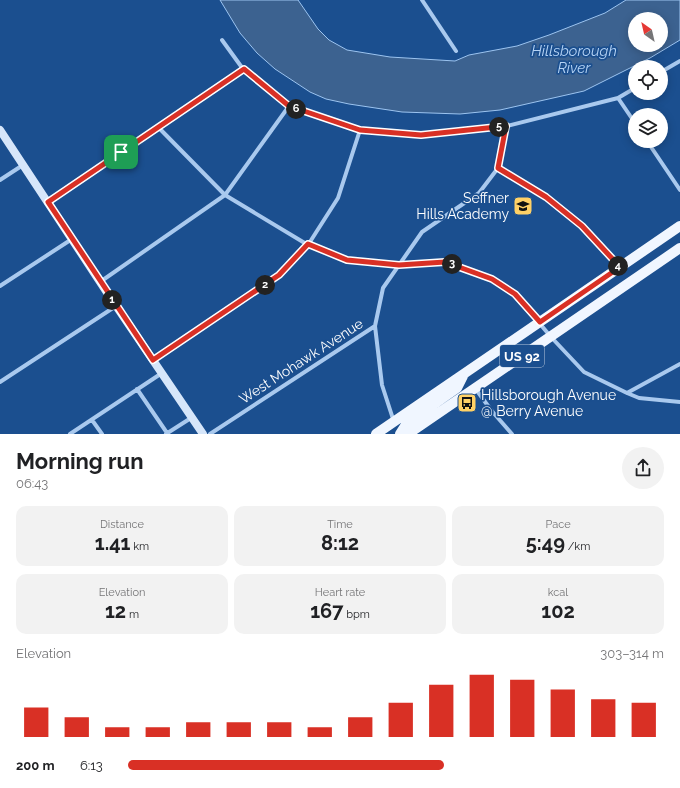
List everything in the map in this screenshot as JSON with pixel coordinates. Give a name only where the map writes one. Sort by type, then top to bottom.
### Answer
[{"type":"main road","name":"US 92","points":[[376,434],[680,226]]},
{"type":"main road","name":"US 92","points":[[408,434],[680,248]]},
{"type":"main road","points":[[400,434],[407,423],[457,388],[464,374]]},
{"type":"main road","points":[[389,434],[394,422]]},
{"type":"street","points":[[422,0],[456,51]]},
{"type":"street","points":[[222,40],[244,69],[289,106],[360,130],[421,135],[506,126],[618,98],[628,92]]},
{"type":"street","points":[[668,68],[680,61]]},
{"type":"street","points":[[48,202],[244,69]]},
{"type":"street","points":[[618,98],[628,112]]},
{"type":"street","points":[[100,282],[225,195],[289,106]]},
{"type":"street","name":"West Mohawk Avenue","points":[[210,434],[375,326],[383,288],[422,232],[479,193],[498,168],[506,126]]},
{"type":"street","points":[[158,128],[225,195],[308,244],[347,260],[399,265],[445,262],[492,279],[515,294],[584,372],[639,398],[680,402]]},
{"type":"street","points":[[0,130],[116,306],[203,434]]},
{"type":"street","points":[[153,360],[279,275],[308,244],[338,198],[360,130]]},
{"type":"street","points":[[652,148],[680,190]]},
{"type":"street","points":[[0,180],[23,165]]},
{"type":"street","points":[[498,168],[546,197],[582,226],[620,267]]},
{"type":"street","points":[[0,286],[72,238]]},
{"type":"street","points":[[0,382],[116,306]]},
{"type":"street","points":[[375,326],[382,385],[394,422]]},
{"type":"street","points":[[627,393],[680,364]]},
{"type":"street","points":[[70,434],[162,373]]},
{"type":"street","points":[[475,388],[491,410],[512,434]]},
{"type":"street","points":[[137,389],[166,434],[192,417]]},
{"type":"street","points":[[92,420],[102,434]]},
{"type":"water","name":"Hillsborough River","points":[[220,0],[298,0],[318,29],[329,40],[347,50],[390,57],[455,61],[469,55],[517,46],[549,35],[605,13],[626,0],[680,0],[680,40],[668,47],[668,12],[628,12],[628,52],[660,52],[646,60],[628,60],[628,69],[584,91],[500,110],[460,114],[402,112],[326,99],[310,92],[275,69],[257,53],[240,33]]},
{"type":"place","name":"Seffner Hills Academy","points":[[523,206]]},
{"type":"place","name":"Hillsborough Avenue @ Berry Avenue","points":[[467,403]]},
{"type":"route","points":[[244,69],[289,106],[360,130],[421,135],[506,126],[498,168],[546,197],[582,226],[620,267],[540,322],[515,294],[492,279],[445,262],[399,265],[347,260],[308,244],[279,275],[153,360],[48,202],[121,152],[244,69]]}]
